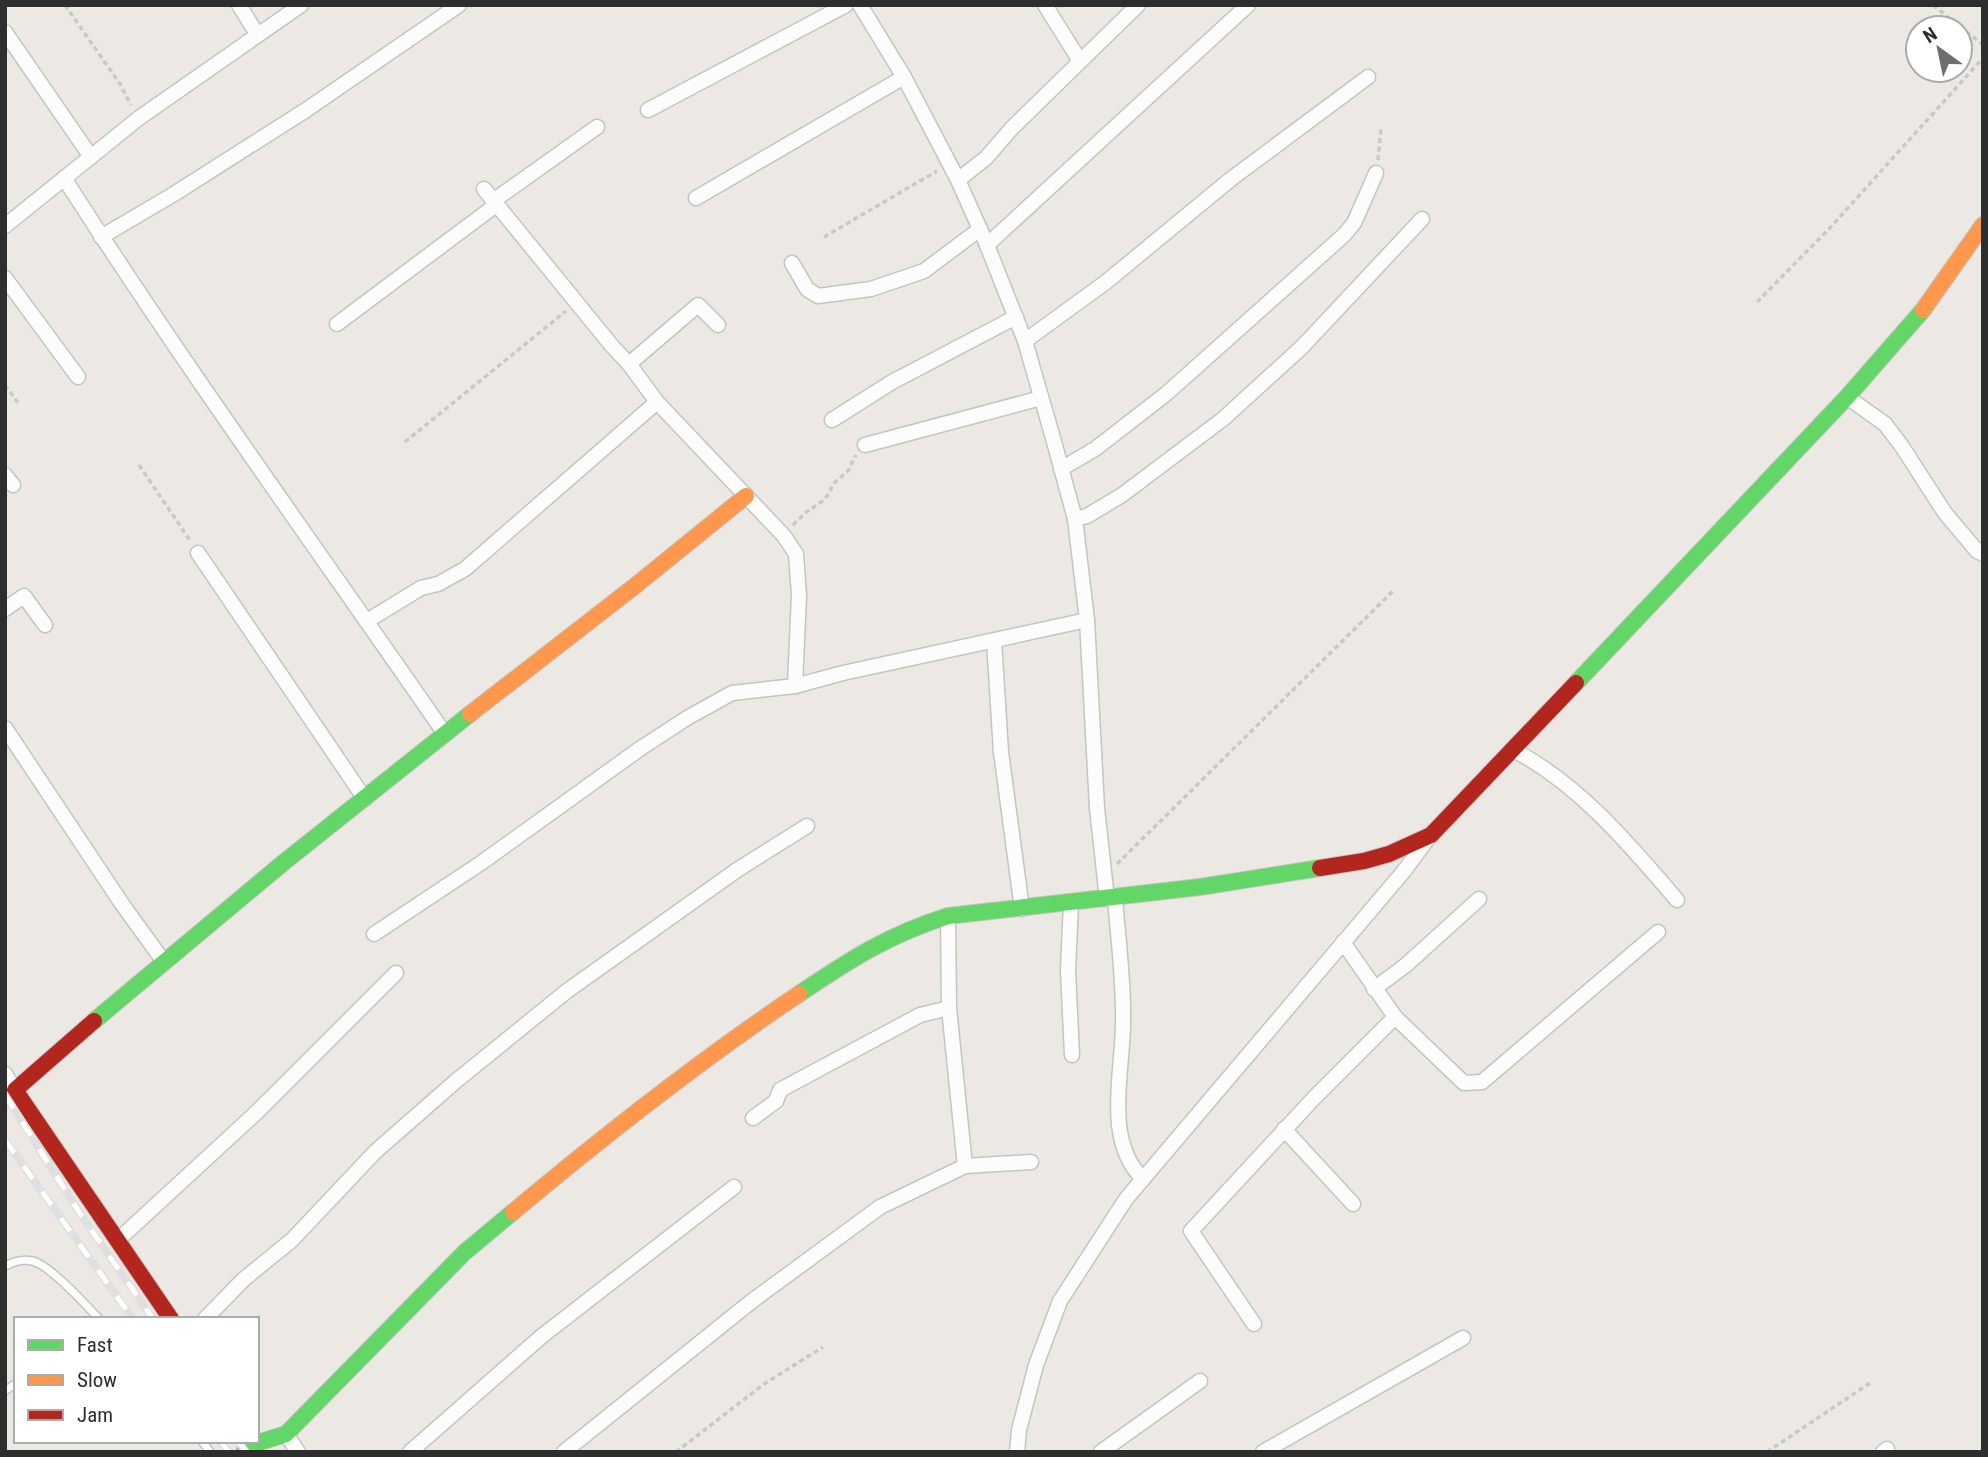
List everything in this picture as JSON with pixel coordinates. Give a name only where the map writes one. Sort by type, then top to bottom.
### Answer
[{"type":"main road","points":[[259,1443],[286,1434],[465,1252],[607,1133],[743,1032],[865,950],[910,928],[948,916],[1200,887],[1364,861],[1388,854],[1431,835],[1847,397],[1919,316],[1983,225]]},
{"type":"main road","points":[[170,1317],[15,1090],[164,962],[445,734],[666,564],[746,496]]},
{"type":"street","points":[[239,5],[257,34]]},
{"type":"street","points":[[5,226],[134,122],[300,5]]},
{"type":"street","points":[[102,237],[306,110],[459,5]]},
{"type":"street","points":[[648,110],[846,5]]},
{"type":"street","points":[[860,5],[904,77],[958,180],[987,245],[1025,341],[1075,519],[1087,620],[1097,808],[1111,898],[1123,1021],[1118,1116],[1126,1158],[1131,1168],[1143,1179]]},
{"type":"street","points":[[1045,5],[1080,61]]},
{"type":"street","points":[[958,180],[986,158],[1012,128],[1138,5]]},
{"type":"street","points":[[987,245],[1248,5]]},
{"type":"street","points":[[5,32],[91,157]]},
{"type":"street","points":[[696,198],[904,77]]},
{"type":"street","points":[[1025,341],[1106,282],[1231,179],[1368,77]]},
{"type":"street","points":[[337,324],[597,127]]},
{"type":"street","points":[[1061,469],[1095,449],[1166,394],[1344,235],[1354,223],[1376,173]]},
{"type":"street","points":[[64,178],[445,734]]},
{"type":"street","points":[[484,189],[629,364],[657,402],[784,536],[796,554],[799,595],[796,686]]},
{"type":"street","points":[[1075,519],[1087,516],[1122,495],[1223,419],[1302,347],[1422,219]]},
{"type":"street","points":[[792,263],[807,289],[818,296],[871,289],[924,271],[980,229]]},
{"type":"street","points":[[5,278],[78,377]]},
{"type":"street","points":[[629,364],[698,304],[718,325]]},
{"type":"street","points":[[832,420],[892,382],[1016,317]]},
{"type":"street","points":[[1847,397],[1885,424],[1945,513],[1977,551],[1983,554]]},
{"type":"street","points":[[865,445],[1041,398]]},
{"type":"street","points":[[367,621],[421,588],[438,584],[466,569],[657,402]]},
{"type":"street","points":[[198,553],[365,799]]},
{"type":"street","points":[[5,609],[24,596],[45,625]]},
{"type":"street","points":[[374,934],[687,718],[732,694],[796,686],[843,673],[1087,620]]},
{"type":"street","points":[[994,641],[1001,752],[1022,909]]},
{"type":"street","points":[[5,728],[122,904],[164,962]]},
{"type":"street","points":[[1513,749],[1562,779],[1625,838],[1677,900]]},
{"type":"street","points":[[207,1317],[244,1279],[292,1240],[374,1152],[456,1081],[567,991],[737,870],[807,826]]},
{"type":"street","points":[[1017,1452],[1019,1430],[1036,1365],[1060,1301],[1126,1199],[1431,835]]},
{"type":"street","points":[[1374,989],[1406,965],[1479,899]]},
{"type":"street","points":[[1071,903],[1068,970],[1072,1055]]},
{"type":"street","points":[[948,916],[949,1008],[965,1166]]},
{"type":"street","points":[[1343,942],[1395,1017],[1464,1083],[1482,1082],[1658,932]]},
{"type":"street","points":[[118,1240],[257,1112],[396,973]]},
{"type":"street","points":[[753,1118],[776,1101],[780,1090],[920,1015],[949,1008]]},
{"type":"street","points":[[1254,1324],[1191,1231],[1284,1129],[1395,1017]]},
{"type":"street","points":[[5,1074],[15,1090]]},
{"type":"street","points":[[1284,1129],[1353,1204]]},
{"type":"street","points":[[564,1452],[752,1301],[880,1207],[965,1166],[1031,1162]]},
{"type":"street","points":[[410,1452],[542,1336],[734,1187]]},
{"type":"street","points":[[1263,1452],[1463,1338]]},
{"type":"street","points":[[1101,1452],[1200,1381]]},
{"type":"street","points":[[286,1434],[298,1452]]},
{"type":"lane","points":[[5,1266],[15,1261],[33,1261],[51,1272],[97,1317]]},
{"type":"path","points":[[65,5],[130,100],[134,122]]},
{"type":"path","points":[[1933,5],[1983,45]]},
{"type":"path","points":[[1757,302],[1829,229],[1983,58]]},
{"type":"path","points":[[1376,173],[1381,127]]},
{"type":"path","points":[[824,237],[950,164]]},
{"type":"path","points":[[405,442],[576,303]]},
{"type":"path","points":[[5,385],[18,403]]},
{"type":"path","points":[[784,536],[797,519],[824,500],[833,484],[848,471],[858,451],[865,445]]},
{"type":"path","points":[[139,465],[198,553]]},
{"type":"path","points":[[1113,868],[1394,590]]},
{"type":"path","points":[[677,1452],[764,1384],[823,1347]]},
{"type":"path","points":[[1767,1452],[1873,1381]]},
{"type":"railway","points":[[5,1095],[81,1215],[152,1317]]},
{"type":"railway","points":[[5,1140],[132,1317]]},
{"type":"railway","points":[[222,1443],[228,1452]]},
{"type":"railway","points":[[239,1443],[246,1452]]},
{"type":"traffic: fast","points":[[1576,683],[1847,397],[1923,310]]},
{"type":"traffic: fast","points":[[94,1021],[283,863],[470,714]]},
{"type":"traffic: fast","points":[[799,994],[870,949],[907,931],[948,916],[1200,887],[1320,868]]},
{"type":"traffic: fast","points":[[259,1442],[286,1434],[465,1252],[513,1212]]},
{"type":"traffic: fast","points":[[244,1452],[257,1443]]},
{"type":"traffic: slow","points":[[1923,310],[1983,225]]},
{"type":"traffic: slow","points":[[470,714],[746,496]]},
{"type":"traffic: slow","points":[[513,1212],[653,1099],[799,994]]},
{"type":"traffic: jam","points":[[1320,868],[1389,854],[1431,835],[1576,683]]},
{"type":"traffic: jam","points":[[94,1021],[15,1090],[170,1317]]}]
